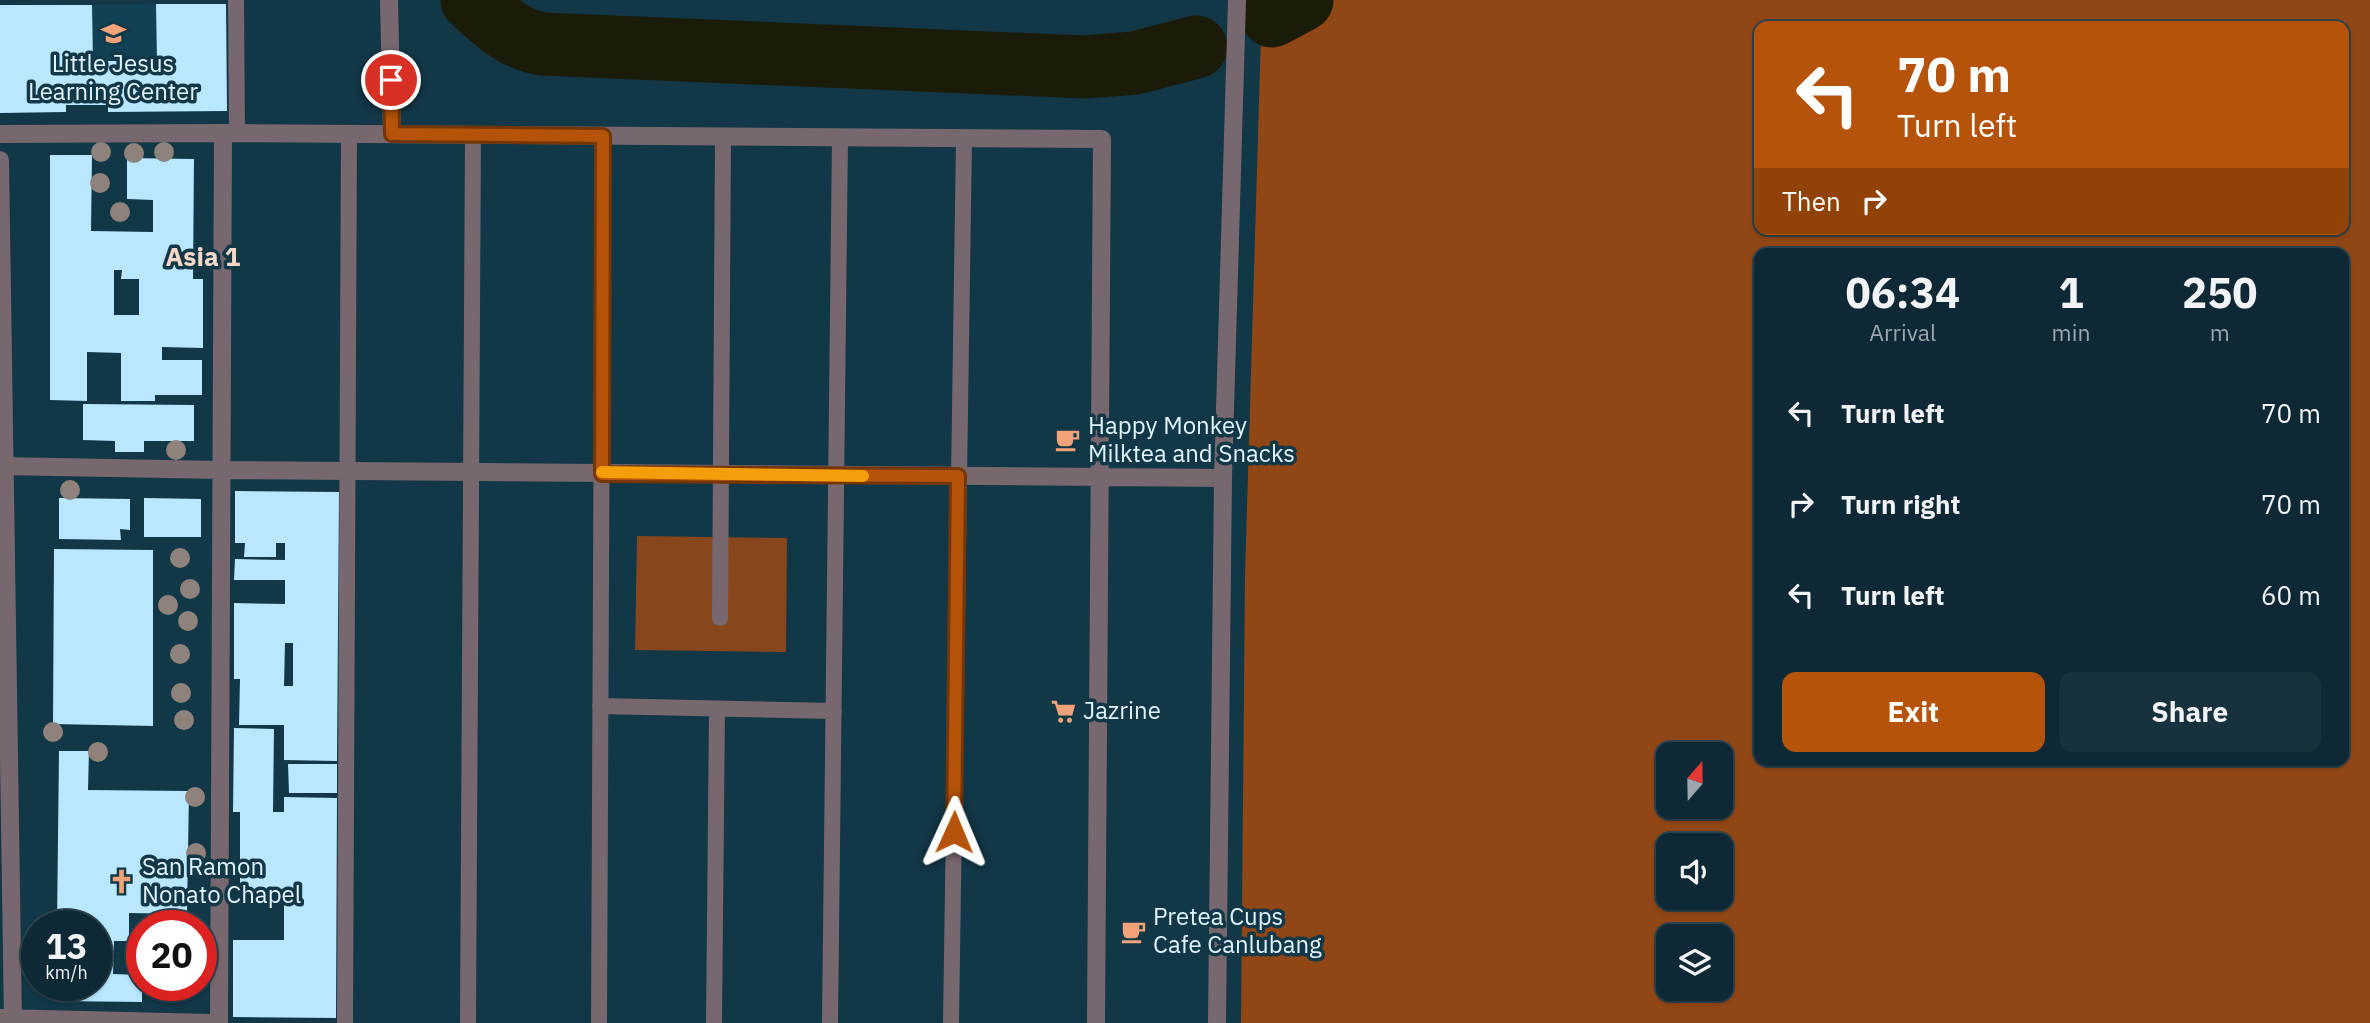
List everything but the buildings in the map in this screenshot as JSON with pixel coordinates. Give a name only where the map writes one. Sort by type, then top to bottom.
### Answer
[{"type":"street","points":[[389,0],[392,134]]},
{"type":"street","points":[[1217,1023],[1223,478],[1237,0]]},
{"type":"street","points":[[219,1023],[221,470],[230,133]]},
{"type":"street","points":[[0,134],[1102,139],[1096,1023]]},
{"type":"street","points":[[0,160],[8,1020],[209,1023]]},
{"type":"street","points":[[2,466],[602,474],[1223,478]]},
{"type":"lane","points":[[230,133],[236,0]]},
{"type":"lane","points":[[345,1023],[349,134]]},
{"type":"lane","points":[[468,1023],[473,135]]},
{"type":"lane","points":[[599,1023],[603,136]]},
{"type":"lane","points":[[720,618],[723,136]]},
{"type":"lane","points":[[830,1023],[840,137]]},
{"type":"lane","points":[[951,1023],[964,139]]},
{"type":"lane","points":[[600,706],[834,711]]},
{"type":"lane","points":[[714,1023],[717,709]]},
{"type":"shaded area","points":[[1262,0],[2370,0],[2370,1023],[1241,1023],[1245,576]]},
{"type":"shaded area","name":"Little Jesus Learning Center","points":[[226,4],[227,111],[158,111],[157,61],[0,61],[0,5]]},
{"type":"shaded area","points":[[637,536],[787,538],[786,652],[635,650]]},
{"type":"waterway","points":[[472,0],[513,33],[543,44],[1085,67],[1135,63],[1196,47]]},
{"type":"waterway","points":[[1272,16],[1302,0]]},
{"type":"slow traffic","points":[[602,472],[863,476]]},
{"type":"place","name":"Little Jesus Learning Center","points":[[113,33]]},
{"type":"place","name":"Happy Monkey Milktea and Snacks","points":[[1068,440]]},
{"type":"place","name":"Jazrine","points":[[1063,711]]},
{"type":"place","name":"San Ramon Nonato Chapel","points":[[122,881]]},
{"type":"place","name":"Pretea Cups Cafe Canlubang","points":[[1133,931]]},
{"type":"district","name":"Asia 1","points":[[203,257]]},
{"type":"route","points":[[391,80],[392,134],[603,136],[602,474],[958,476],[954,832]]}]
